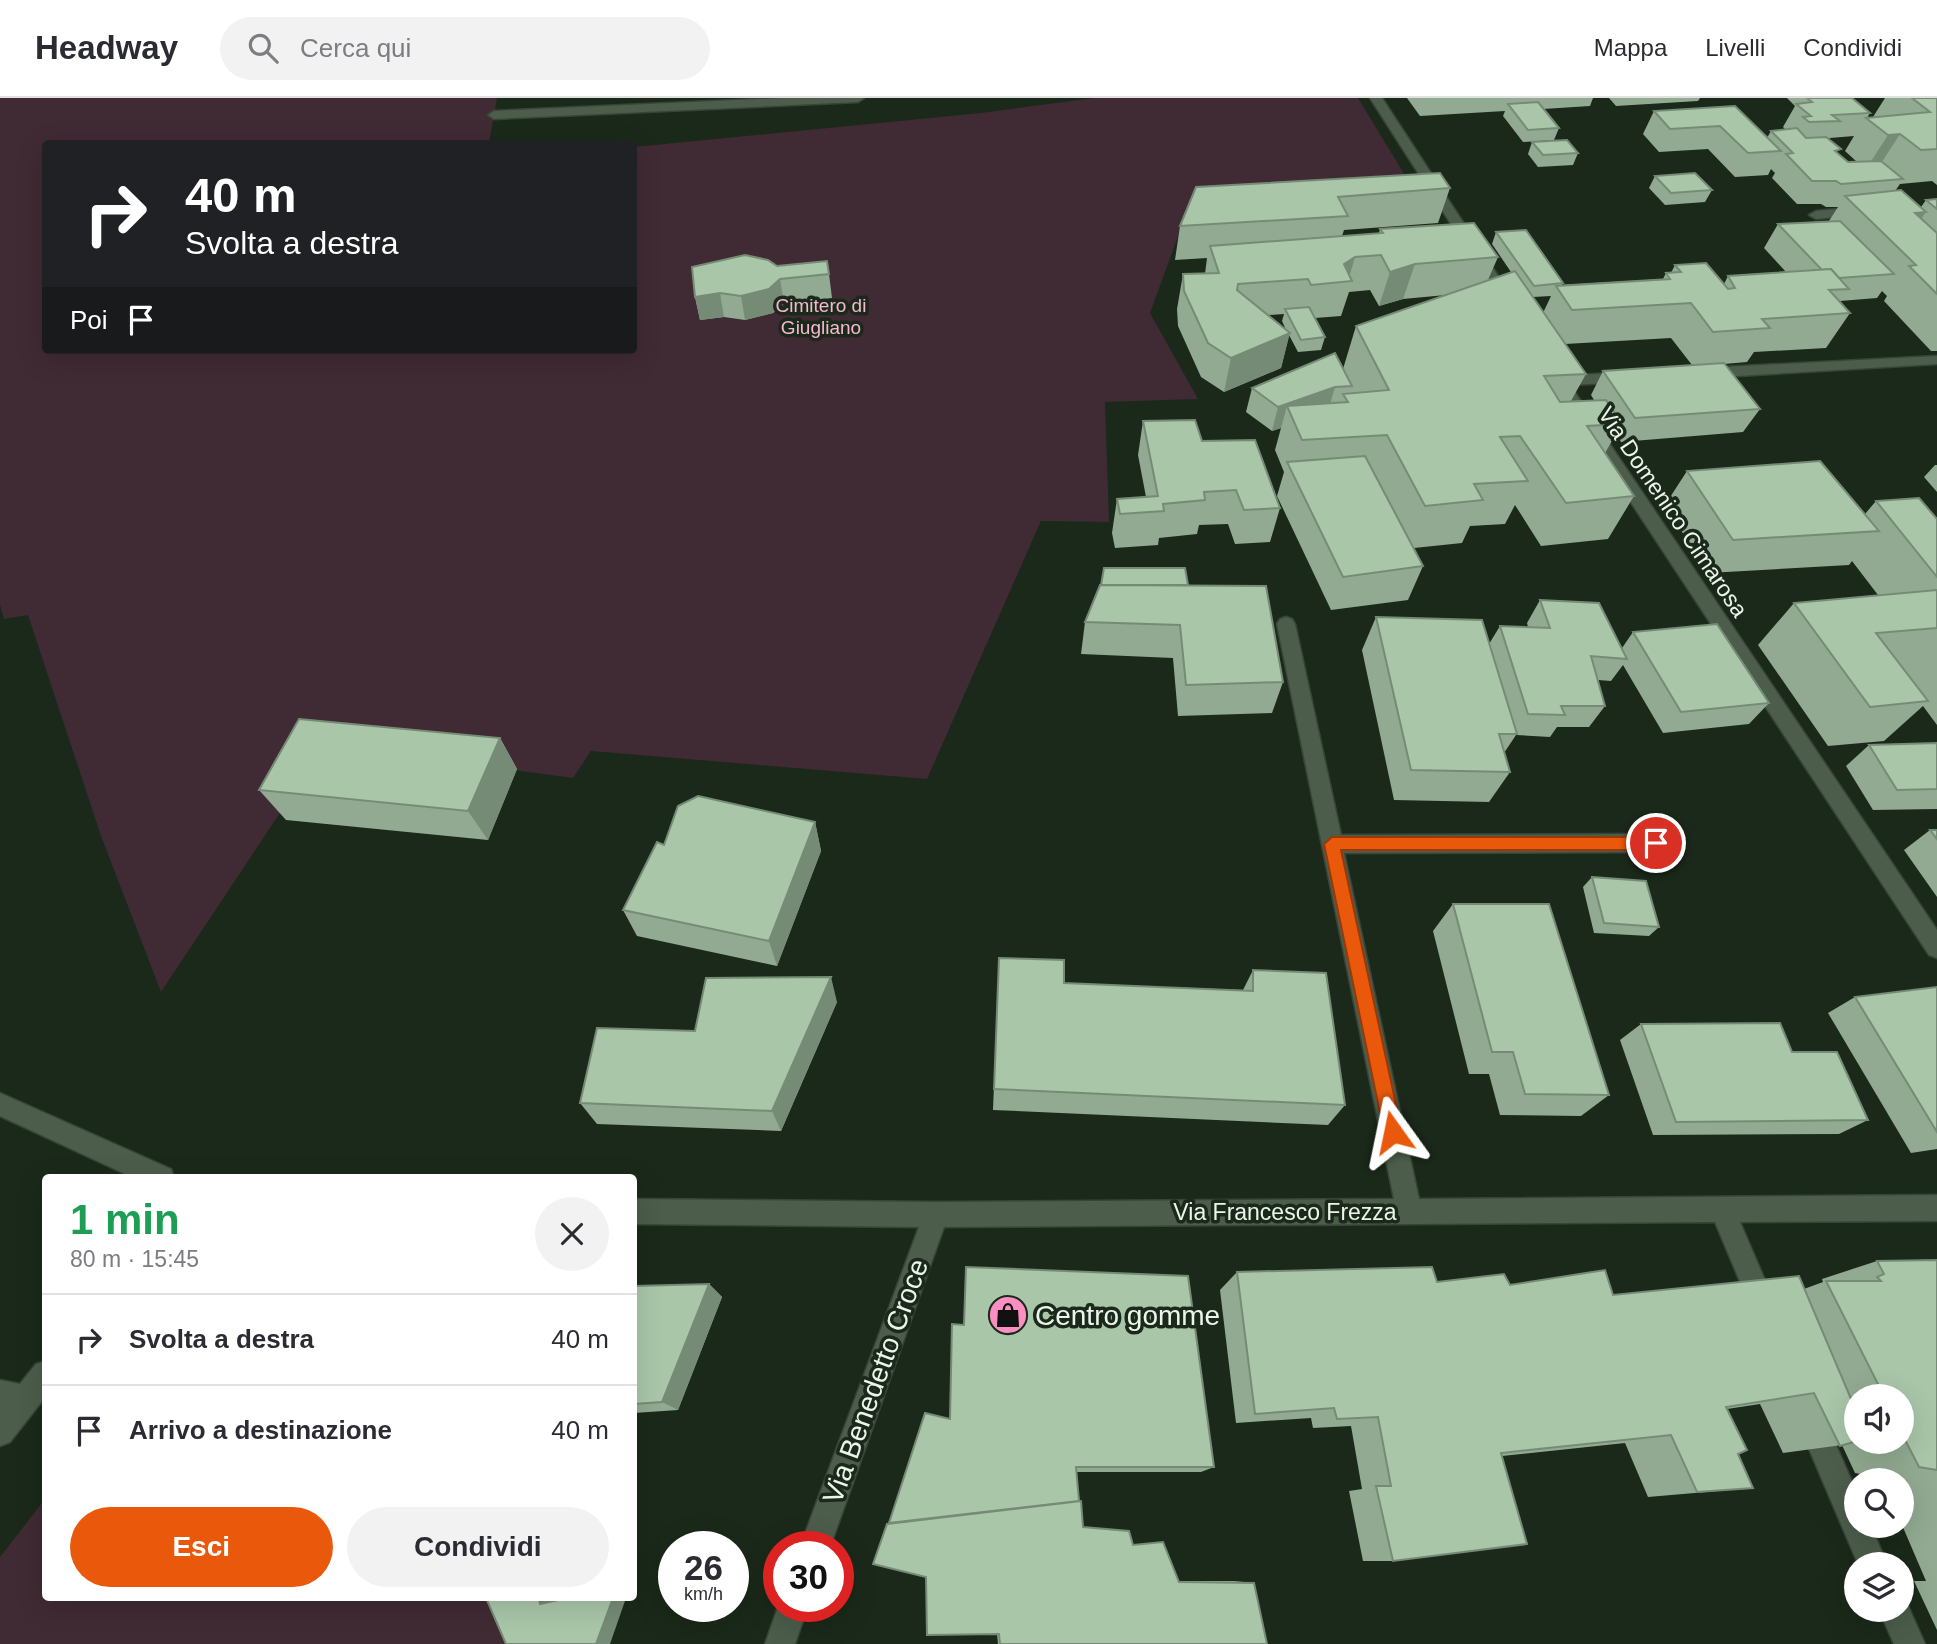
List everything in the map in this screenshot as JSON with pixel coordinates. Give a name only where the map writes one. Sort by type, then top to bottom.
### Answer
[{"type":"street","points":[[558,98],[564,112]]},
{"type":"street","points":[[494,115],[858,98]]},
{"type":"street","points":[[1376,98],[1515,313]]},
{"type":"street","points":[[1816,215],[1870,209]]},
{"type":"street","name":"Via Domenico Cimarosa","points":[[1544,359],[1937,948]]},
{"type":"street","points":[[1694,374],[1937,360]]},
{"type":"street","points":[[1559,381],[1640,377]]},
{"type":"street","points":[[1286,624],[1409,1211]]},
{"type":"street","points":[[1332,844],[1656,843]]},
{"type":"street","points":[[0,1104],[153,1174]]},
{"type":"street","name":"Via Francesco Frezza","points":[[637,1211],[936,1215],[1937,1208]]},
{"type":"street","points":[[1723,1211],[1775,1335]]},
{"type":"street","name":"Via Benedetto Croce","points":[[821,1531],[936,1215]]},
{"type":"street","points":[[0,1432],[12,1396],[42,1377]]},
{"type":"street","points":[[1801,1397],[1868,1552]]},
{"type":"street","points":[[780,1644],[788,1622]]},
{"type":"street","points":[[1900,1622],[1910,1644]]},
{"type":"green space","name":"Cimitero di Giugliano","points":[[0,98],[497,98],[490,140],[42,140],[42,354],[637,354],[637,147],[981,113],[1094,98],[1358,98],[1423,205],[1184,220],[1150,313],[1198,399],[1105,402],[1109,522],[1041,521],[927,779],[591,751],[573,778],[325,745],[161,992],[101,836],[28,615],[4,619],[0,605]]},
{"type":"green space","points":[[42,1503],[42,1601],[489,1601],[507,1644],[0,1644],[0,1557]]},
{"type":"building","points":[[1807,98],[1852,98],[1870,113],[1832,115],[1840,121],[1809,122],[1803,117],[1811,116],[1796,104],[1812,102]]},
{"type":"building","points":[[1912,98],[1937,98],[1937,149],[1921,150],[1900,134],[1888,135],[1866,118],[1930,112]]},
{"type":"building","points":[[1538,102],[1559,128],[1528,130],[1508,104]]},
{"type":"building","points":[[1735,106],[1781,151],[1748,153],[1720,126],[1670,129],[1654,111]]},
{"type":"building","points":[[1797,128],[1806,138],[1826,137],[1841,149],[1835,151],[1848,162],[1881,161],[1903,179],[1841,184],[1836,181],[1812,181],[1786,154],[1793,153],[1771,131]]},
{"type":"building","points":[[1567,140],[1578,153],[1543,155],[1532,142]]},
{"type":"building","points":[[1440,173],[1450,188],[1338,197],[1348,216],[1180,226],[1196,187]]},
{"type":"building","points":[[1695,173],[1712,190],[1671,193],[1655,176]]},
{"type":"building","points":[[1901,190],[1926,212],[1915,213],[1937,233],[1937,294],[1909,266],[1916,265],[1845,196]]},
{"type":"building","points":[[1937,199],[1937,209],[1926,200]]},
{"type":"building","points":[[1840,221],[1894,274],[1839,278],[1831,269],[1822,270],[1778,224]]},
{"type":"building","points":[[1474,223],[1498,257],[1415,264],[1390,272],[1381,255],[1355,257],[1344,264],[1352,281],[1311,285],[1308,279],[1238,284],[1237,290],[1290,333],[1231,358],[1208,343],[1184,291],[1183,274],[1219,273],[1210,246],[1383,233],[1380,229]]},
{"type":"building","points":[[1526,230],[1563,283],[1534,286],[1496,232]]},
{"type":"building","points":[[745,255],[768,260],[777,266],[827,261],[829,274],[780,279],[769,289],[741,296],[720,293],[695,297],[692,267]]},
{"type":"building","points":[[1706,263],[1728,289],[1735,288],[1728,276],[1831,269],[1849,289],[1829,290],[1850,313],[1762,319],[1770,328],[1713,332],[1691,303],[1572,310],[1556,286],[1670,279],[1666,273],[1681,272],[1675,265]]},
{"type":"building","points":[[1515,271],[1586,374],[1544,376],[1560,402],[1606,400],[1622,424],[1587,426],[1634,496],[1566,503],[1520,436],[1500,437],[1528,481],[1474,484],[1483,500],[1425,506],[1387,435],[1302,440],[1287,406],[1348,402],[1343,394],[1389,390],[1356,326]]},
{"type":"building","points":[[1309,307],[1325,337],[1301,340],[1285,309]]},
{"type":"building","points":[[1335,353],[1352,386],[1335,387],[1278,407],[1252,388]]},
{"type":"building","points":[[1724,363],[1760,409],[1635,418],[1603,371]]},
{"type":"building","points":[[1195,420],[1202,441],[1255,440],[1280,508],[1244,510],[1236,490],[1204,492],[1205,500],[1163,504],[1164,511],[1120,514],[1117,499],[1158,496],[1143,421]]},
{"type":"building","points":[[1365,456],[1423,566],[1343,577],[1287,462]]},
{"type":"building","points":[[1820,461],[1879,531],[1733,540],[1687,471]]},
{"type":"building","points":[[1919,498],[1937,519],[1937,577],[1876,501]]},
{"type":"building","points":[[1104,568],[1185,568],[1188,585],[1101,585]]},
{"type":"building","points":[[1100,585],[1266,586],[1283,682],[1186,685],[1180,625],[1085,622]]},
{"type":"building","points":[[1937,590],[1937,628],[1876,633],[1928,701],[1870,707],[1794,603]]},
{"type":"building","points":[[1540,600],[1599,603],[1627,659],[1591,656],[1605,706],[1561,706],[1565,715],[1528,714],[1500,626],[1550,628]]},
{"type":"building","points":[[1376,617],[1482,620],[1517,734],[1499,734],[1510,772],[1411,770]]},
{"type":"building","points":[[1717,624],[1769,703],[1681,712],[1633,632]]},
{"type":"building","points":[[299,719],[500,738],[468,811],[259,790]]},
{"type":"building","points":[[1937,743],[1937,789],[1897,790],[1869,745]]},
{"type":"building","points":[[698,796],[815,822],[769,941],[623,910],[657,842],[664,845],[678,806]]},
{"type":"building","points":[[1930,830],[1937,830],[1937,839]]},
{"type":"building","points":[[1592,877],[1646,881],[1659,927],[1604,923]]},
{"type":"building","points":[[1453,904],[1549,904],[1609,1095],[1525,1094],[1513,1052],[1492,1052]]},
{"type":"building","points":[[999,958],[1064,960],[1064,983],[1253,991],[1253,970],[1326,973],[1345,1105],[994,1089]]},
{"type":"building","points":[[831,977],[772,1111],[580,1103],[597,1028],[695,1031],[706,978]]},
{"type":"building","points":[[1937,987],[1937,1132],[1855,997]]},
{"type":"building","points":[[1780,1023],[1792,1052],[1837,1052],[1868,1120],[1676,1122],[1641,1024]]},
{"type":"building","points":[[1937,1260],[1937,1470],[1919,1467],[1912,1454],[1914,1384],[1878,1384],[1826,1281],[1881,1281],[1877,1277],[1884,1274],[1877,1261]]},
{"type":"building","points":[[966,1267],[1188,1276],[1214,1467],[1076,1467],[1079,1501],[889,1523],[925,1413],[950,1419],[952,1324],[964,1325]]},
{"type":"building","points":[[1432,1267],[1437,1282],[1504,1274],[1510,1285],[1605,1270],[1613,1295],[1799,1276],[1845,1384],[1844,1445],[1840,1446],[1814,1393],[1726,1407],[1747,1450],[1738,1454],[1753,1488],[1697,1492],[1671,1435],[1501,1453],[1527,1544],[1393,1561],[1376,1486],[1391,1486],[1378,1417],[1337,1419],[1334,1408],[1255,1414],[1237,1272]]},
{"type":"building","points":[[709,1284],[662,1402],[637,1404],[637,1286]]},
{"type":"building","points":[[1081,1501],[1083,1527],[1129,1531],[1133,1545],[1163,1542],[1179,1582],[1254,1583],[1267,1644],[1000,1644],[999,1634],[927,1635],[926,1577],[873,1564],[887,1524]]},
{"type":"building","points":[[487,1601],[540,1601],[540,1604],[554,1601],[612,1601],[596,1644],[506,1644]]},
{"type":"place","name":"Centro gomme","points":[[1008,1315]]},
{"type":"route","points":[[1393,1132],[1332,844],[1656,843]]}]
